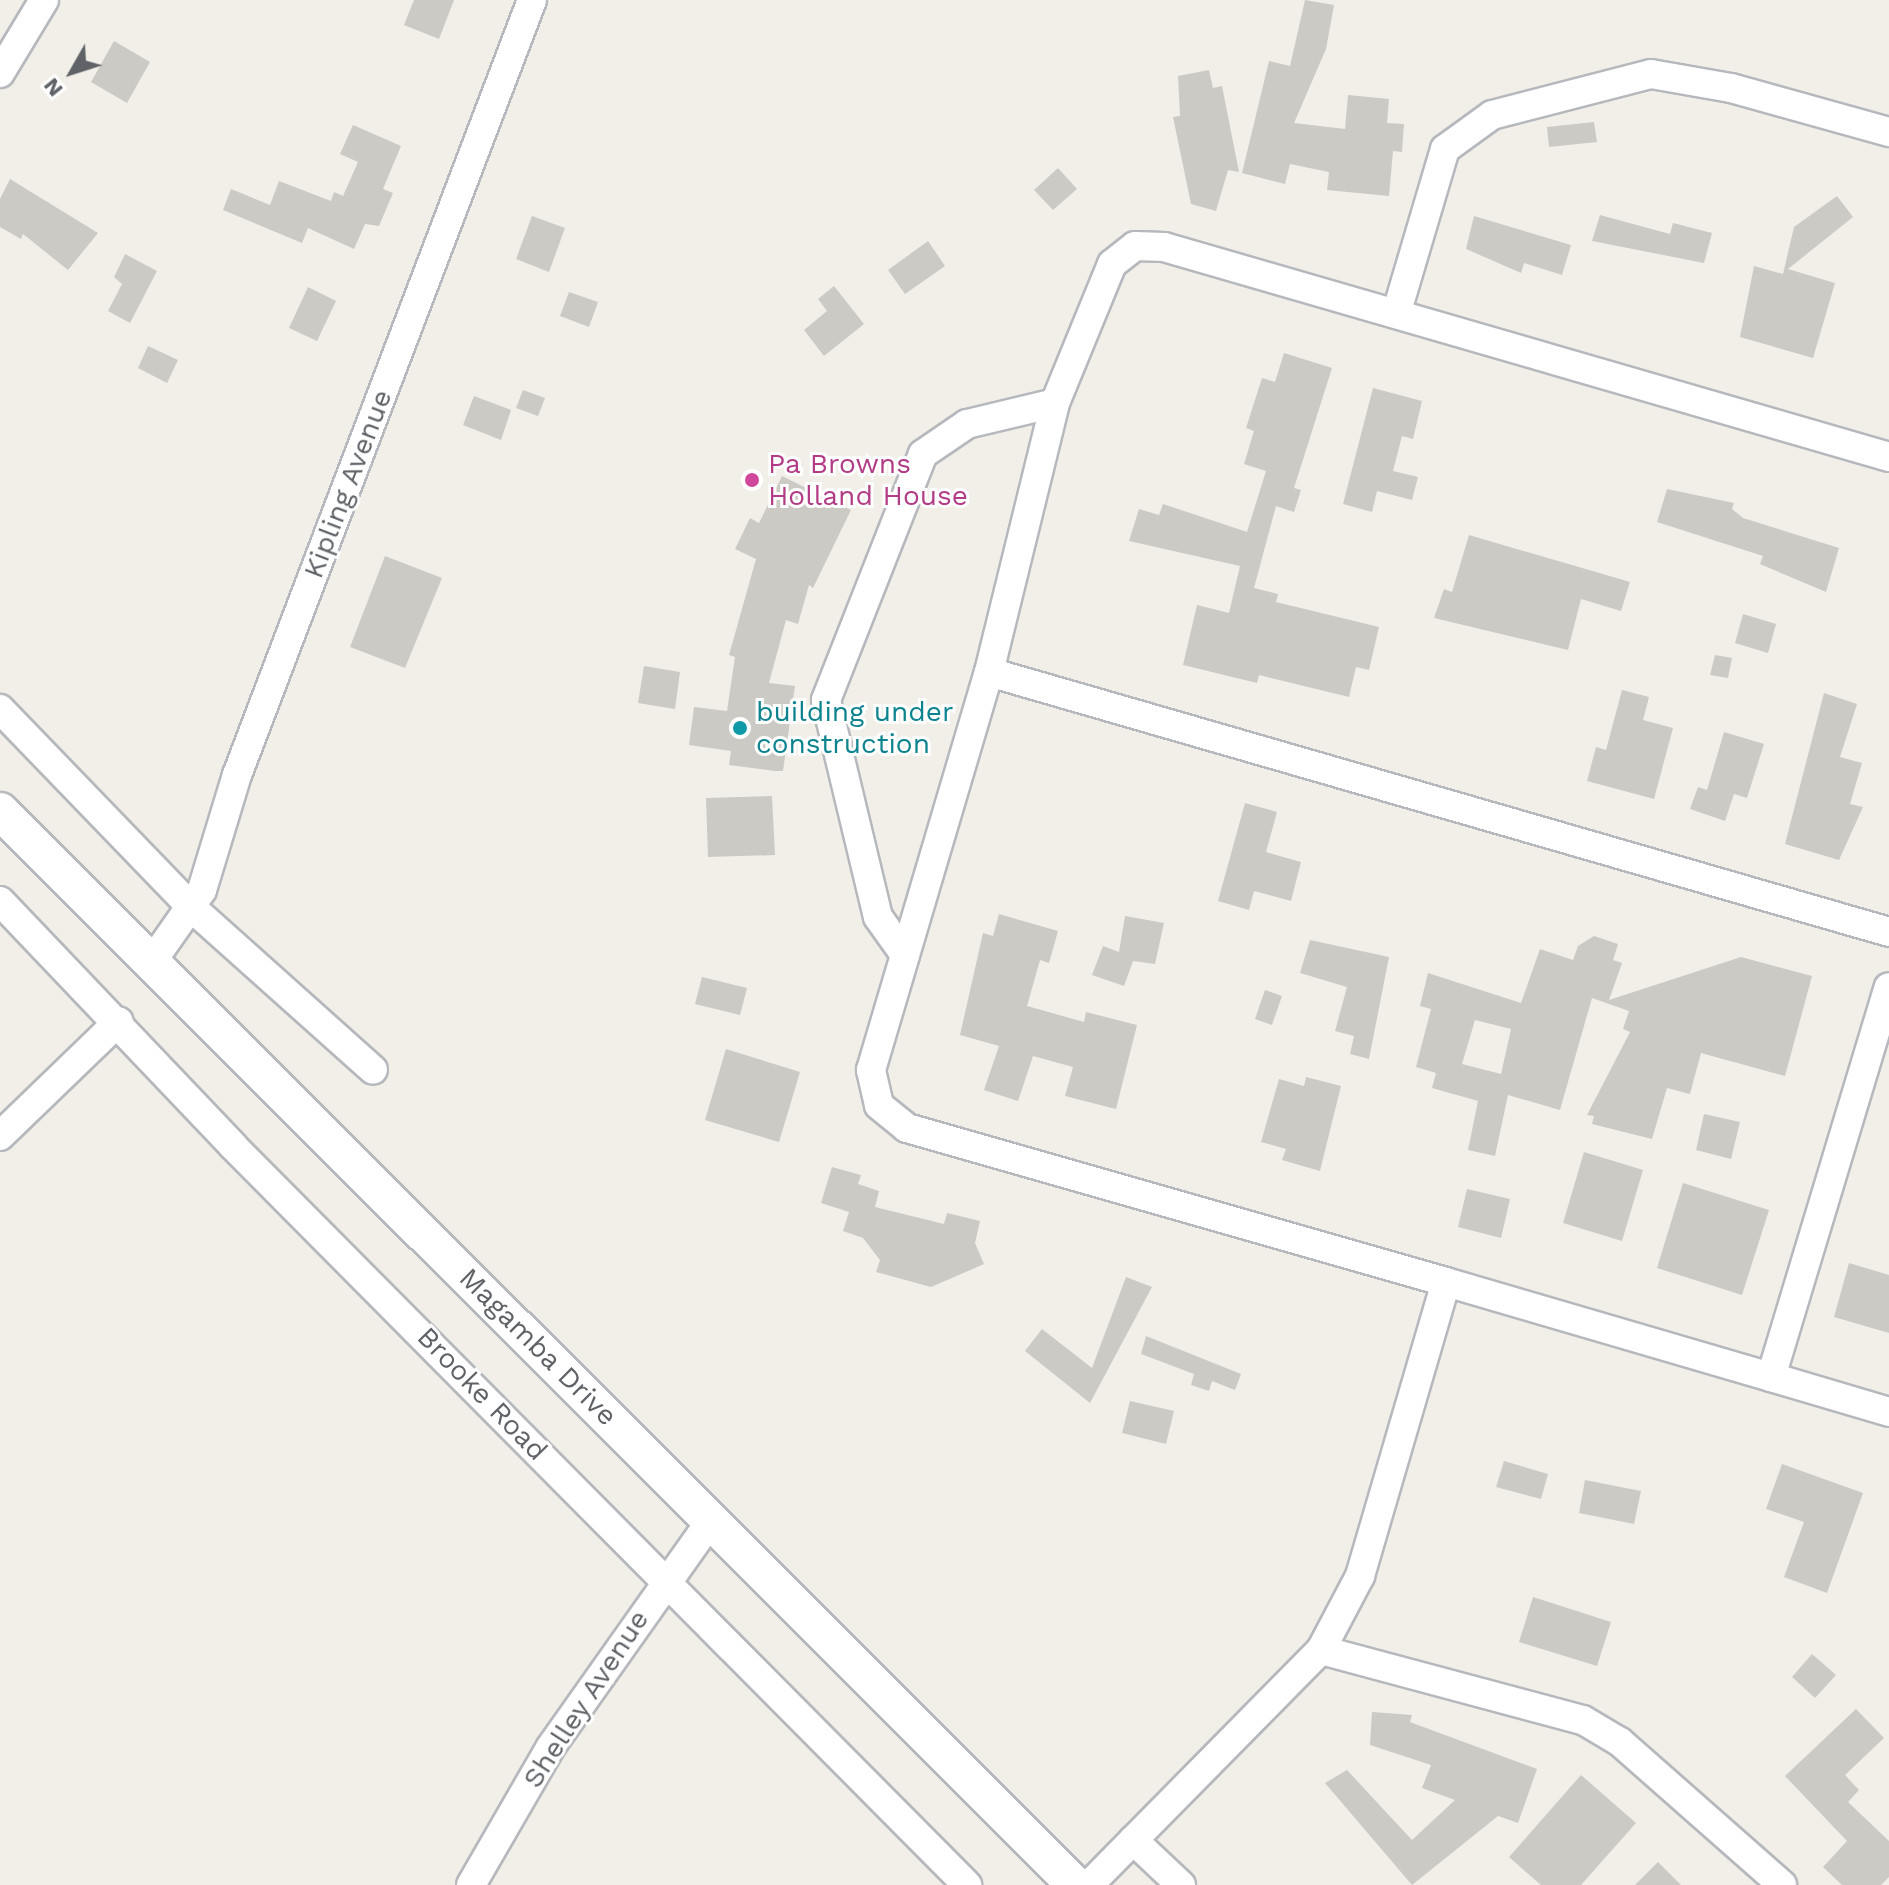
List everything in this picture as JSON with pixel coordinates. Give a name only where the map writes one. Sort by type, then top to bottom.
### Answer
[{"type":"street","points":[[0,73],[44,0]]},
{"type":"street","name":"Kipling Avenue","points":[[153,960],[202,890],[237,775],[532,0]]},
{"type":"street","points":[[1397,311],[1445,149],[1492,115],[1651,74],[1731,88],[1889,132]]},
{"type":"street","points":[[1889,457],[1397,311],[1164,247],[1135,246],[1112,264],[1055,403],[989,672],[871,1070],[879,1105],[907,1128],[1889,1412]]},
{"type":"street","points":[[905,955],[878,917],[826,700],[923,454],[967,424],[1055,403]]},
{"type":"street","points":[[989,672],[1889,932]]},
{"type":"street","points":[[0,709],[191,907],[373,1070]]},
{"type":"street","name":"Magamba Drive","points":[[0,811],[153,960],[1075,1885]]},
{"type":"street","name":"Brooke Road","points":[[0,901],[119,1021],[233,1146],[318,1225],[663,1581],[967,1885]]},
{"type":"street","points":[[1771,1377],[1889,987]]},
{"type":"street","points":[[0,1136],[119,1021]]},
{"type":"street","points":[[1089,1885],[1321,1650],[1360,1576],[1446,1282]]},
{"type":"street","name":"Shelley Avenue","points":[[471,1885],[550,1748],[663,1581],[711,1521]]},
{"type":"street","points":[[1321,1650],[1583,1720],[1620,1742],[1782,1885]]},
{"type":"street","points":[[1133,1840],[1181,1885]]},
{"type":"building","points":[[414,0],[454,0],[439,39],[404,25]]},
{"type":"building","points":[[1305,0],[1334,5],[1326,49],[1294,123],[1345,129],[1348,95],[1389,99],[1387,123],[1404,124],[1402,152],[1393,151],[1389,196],[1327,190],[1329,172],[1290,164],[1285,184],[1242,173],[1269,61],[1290,66]]},
{"type":"building","points":[[114,41],[150,62],[127,103],[91,82]]},
{"type":"building","points":[[1209,70],[1213,88],[1222,86],[1239,172],[1228,170],[1216,211],[1191,204],[1173,117],[1180,116],[1178,76]]},
{"type":"building","points":[[1594,122],[1597,142],[1549,147],[1547,127]]},
{"type":"building","points":[[353,125],[401,146],[383,189],[393,193],[379,226],[365,224],[354,249],[308,228],[302,243],[223,210],[231,189],[270,205],[279,181],[331,201],[334,192],[343,196],[358,162],[340,154]]},
{"type":"building","points":[[1058,168],[1077,189],[1053,210],[1034,190]]},
{"type":"building","points":[[10,179],[98,233],[68,270],[23,234],[21,239],[0,227],[0,199]]},
{"type":"building","points":[[1837,196],[1853,217],[1788,269],[1835,283],[1813,358],[1740,337],[1754,266],[1783,274],[1794,227]]},
{"type":"building","points":[[1600,215],[1670,234],[1673,223],[1712,233],[1704,263],[1592,241]]},
{"type":"building","points":[[532,216],[565,228],[549,272],[516,259]]},
{"type":"building","points":[[1474,216],[1571,245],[1562,275],[1524,263],[1521,273],[1466,249]]},
{"type":"building","points":[[928,241],[945,266],[905,294],[888,270]]},
{"type":"building","points":[[125,254],[157,271],[130,323],[108,311],[122,284],[114,277]]},
{"type":"building","points":[[834,286],[864,324],[824,356],[804,330],[827,311],[818,299]]},
{"type":"building","points":[[308,287],[336,301],[317,341],[289,328]]},
{"type":"building","points":[[569,292],[598,302],[589,327],[560,316]]},
{"type":"building","points":[[148,346],[178,360],[167,383],[138,368]]},
{"type":"building","points":[[1284,353],[1332,368],[1294,488],[1301,490],[1294,512],[1276,506],[1254,588],[1278,594],[1276,602],[1379,627],[1369,670],[1356,667],[1349,697],[1259,675],[1257,683],[1183,665],[1197,605],[1229,613],[1240,566],[1129,541],[1139,509],[1159,515],[1163,504],[1247,532],[1266,471],[1244,464],[1254,431],[1246,428],[1262,378],[1275,382]]},
{"type":"building","points":[[1373,388],[1422,401],[1413,439],[1402,436],[1393,471],[1418,477],[1412,500],[1377,491],[1372,512],[1343,504]]},
{"type":"building","points":[[523,390],[545,398],[538,416],[516,408]]},
{"type":"building","points":[[474,396],[511,410],[501,440],[463,425]]},
{"type":"building","points":[[782,476],[851,510],[813,588],[809,585],[798,624],[786,620],[769,683],[795,686],[783,771],[775,771],[729,765],[731,751],[689,745],[694,707],[727,711],[735,657],[729,655],[756,559],[735,549],[750,518],[759,523]]},
{"type":"building","points":[[1667,489],[1734,503],[1732,509],[1743,518],[1839,548],[1826,592],[1760,564],[1763,556],[1657,522]]},
{"type":"building","points":[[1469,535],[1630,582],[1621,611],[1581,599],[1568,650],[1434,618],[1444,589],[1452,592]]},
{"type":"building","points":[[385,556],[442,578],[405,668],[350,647]]},
{"type":"building","points":[[1743,614],[1776,624],[1768,653],[1735,643]]},
{"type":"building","points":[[1715,655],[1732,658],[1728,678],[1710,675]]},
{"type":"building","points":[[644,666],[680,672],[675,709],[638,703]]},
{"type":"building","points":[[1622,690],[1649,697],[1643,720],[1673,728],[1654,799],[1587,781],[1596,747],[1606,750]]},
{"type":"building","points":[[1824,693],[1857,704],[1840,757],[1862,763],[1850,804],[1863,807],[1839,860],[1785,844]]},
{"type":"building","points":[[1724,732],[1764,744],[1747,798],[1734,794],[1725,821],[1690,809],[1698,787],[1707,790]]},
{"type":"building","points":[[772,796],[775,855],[708,857],[706,798]]},
{"type":"building","points":[[1245,803],[1277,812],[1266,852],[1301,862],[1291,901],[1254,891],[1249,910],[1218,901]]},
{"type":"building","points":[[999,914],[1058,931],[1049,963],[1040,960],[1027,1006],[1084,1022],[1086,1012],[1137,1025],[1116,1109],[1065,1096],[1073,1067],[1033,1056],[1018,1101],[984,1090],[999,1046],[960,1035],[983,933],[993,936]]},
{"type":"building","points":[[1125,916],[1164,923],[1155,964],[1133,961],[1124,986],[1092,975],[1103,946],[1119,952]]},
{"type":"building","points":[[1594,936],[1618,944],[1613,960],[1622,963],[1609,1000],[1741,957],[1812,976],[1785,1076],[1701,1053],[1690,1094],[1667,1088],[1652,1139],[1592,1124],[1594,1116],[1587,1115],[1630,1032],[1623,1029],[1629,1011],[1592,998],[1560,1110],[1508,1095],[1495,1156],[1468,1150],[1478,1101],[1432,1088],[1436,1073],[1416,1067],[1431,1009],[1420,1006],[1428,973],[1521,1003],[1540,949],[1573,960],[1578,946]],"holes":[[[1475,1020],[1511,1029],[1501,1074],[1462,1064]]]},
{"type":"building","points":[[1310,940],[1389,957],[1369,1059],[1350,1054],[1354,1036],[1335,1031],[1347,987],[1300,973]]},
{"type":"building","points":[[702,977],[747,988],[740,1015],[695,1004]]},
{"type":"building","points":[[1265,990],[1282,996],[1272,1025],[1255,1019]]},
{"type":"building","points":[[726,1049],[800,1072],[779,1142],[705,1120]]},
{"type":"building","points":[[1306,1077],[1341,1086],[1320,1171],[1282,1160],[1286,1149],[1261,1142],[1279,1079],[1304,1086]]},
{"type":"building","points":[[1704,1114],[1740,1122],[1731,1159],[1696,1150]]},
{"type":"building","points":[[1584,1152],[1643,1170],[1622,1241],[1563,1223]]},
{"type":"building","points":[[832,1167],[861,1175],[858,1184],[879,1191],[875,1207],[944,1224],[947,1213],[980,1221],[975,1243],[984,1264],[931,1287],[876,1272],[880,1260],[863,1238],[843,1231],[849,1212],[821,1203]]},
{"type":"building","points":[[1683,1183],[1769,1210],[1742,1295],[1657,1268]]},
{"type":"building","points":[[1467,1189],[1510,1199],[1501,1238],[1458,1227]]},
{"type":"building","points":[[1849,1263],[1889,1275],[1889,1333],[1834,1317]]},
{"type":"building","points":[[1126,1277],[1152,1287],[1090,1403],[1025,1351],[1042,1329],[1092,1368]]},
{"type":"building","points":[[1146,1336],[1241,1374],[1235,1390],[1212,1381],[1209,1391],[1191,1385],[1194,1374],[1141,1354]]},
{"type":"building","points":[[1130,1401],[1174,1411],[1166,1444],[1122,1433]]},
{"type":"building","points":[[1504,1461],[1548,1474],[1541,1499],[1496,1487]]},
{"type":"building","points":[[1782,1464],[1863,1493],[1827,1593],[1784,1577],[1804,1522],[1766,1509]]},
{"type":"building","points":[[1585,1480],[1641,1491],[1634,1524],[1579,1513]]},
{"type":"building","points":[[1533,1597],[1611,1622],[1597,1666],[1519,1642]]},
{"type":"building","points":[[1812,1654],[1836,1675],[1815,1698],[1792,1677]]},
{"type":"building","points":[[1856,1709],[1884,1738],[1845,1775],[1859,1790],[1848,1802],[1889,1841],[1889,1877],[1881,1885],[1842,1885],[1823,1867],[1847,1841],[1785,1776]]},
{"type":"building","points":[[1372,1712],[1412,1715],[1410,1722],[1537,1769],[1518,1823],[1498,1816],[1412,1885],[1325,1783],[1347,1770],[1412,1840],[1455,1800],[1422,1788],[1431,1765],[1370,1745]]},
{"type":"building","points":[[1581,1775],[1636,1823],[1581,1885],[1541,1885],[1509,1857]]},
{"type":"building","points":[[1658,1862],[1681,1885],[1635,1885]]},
{"type":"place","name":"Pa Browns Holland House","points":[[752,480]]},
{"type":"place","name":"building under construction","points":[[740,728]]}]
